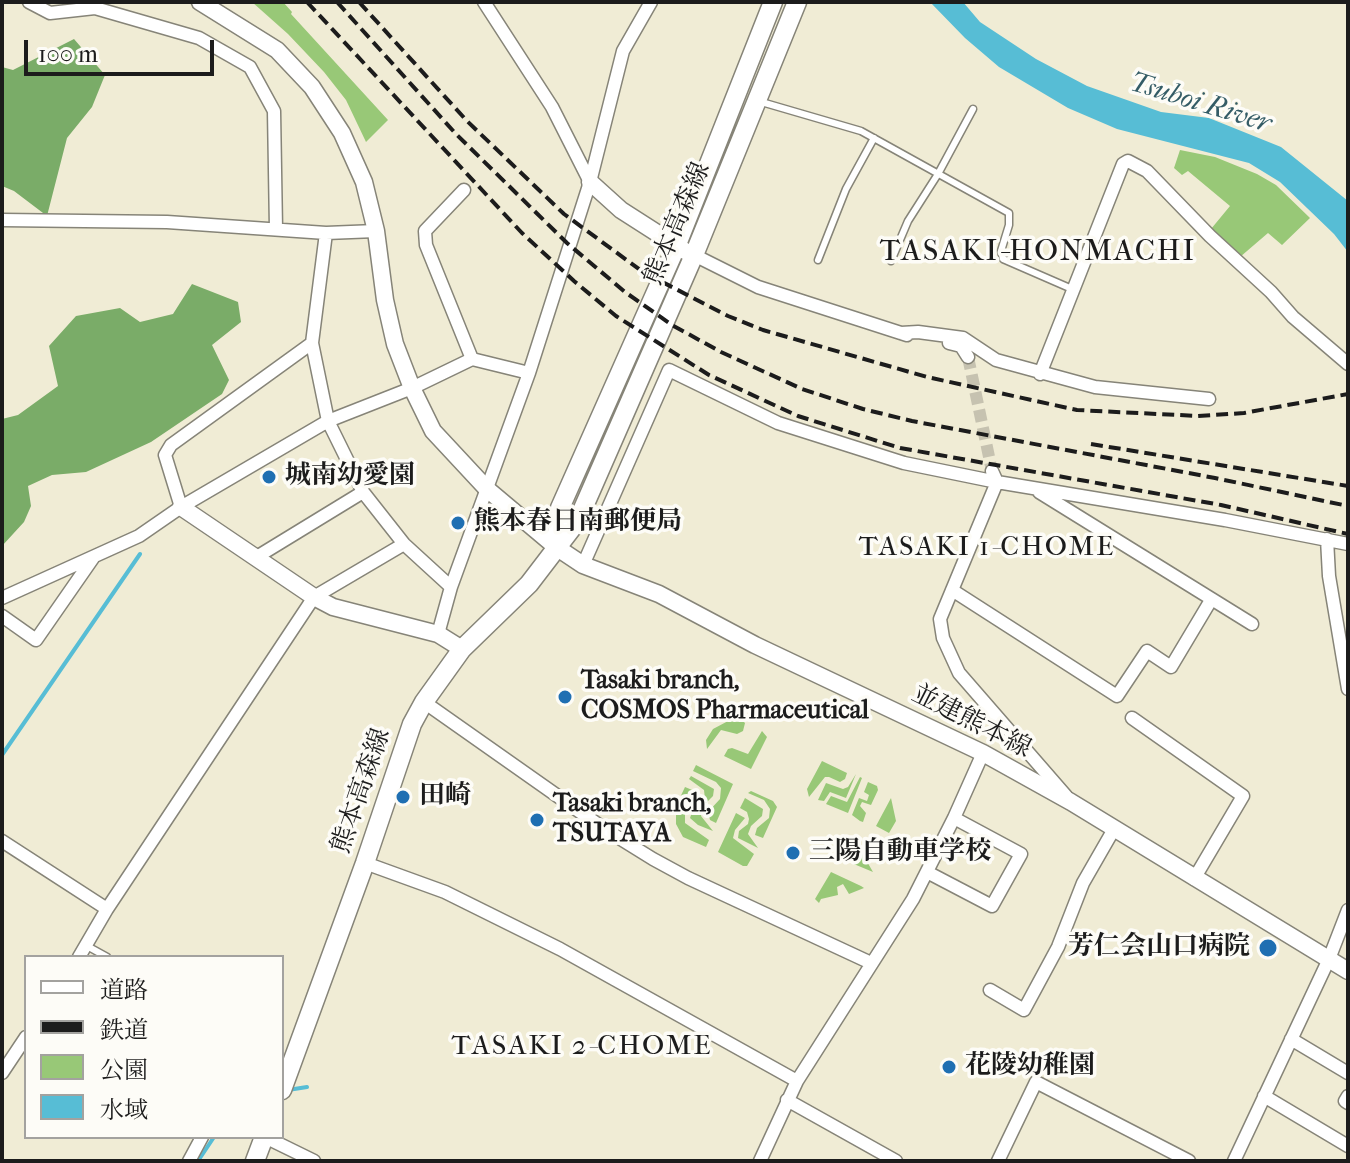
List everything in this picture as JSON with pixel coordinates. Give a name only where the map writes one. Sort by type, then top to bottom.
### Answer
[{"type":"main road","name":"熊本高森線","points":[[685,251],[773,2]]},
{"type":"main road","name":"熊本高森線","points":[[284,1084],[412,724],[462,649],[529,584],[556,547],[560,508],[758,101],[797,2]]},
{"type":"main road","points":[[255,1161],[263,1139]]},
{"type":"street","points":[[29,2],[50,13],[95,8],[199,38],[250,67],[274,111],[276,229]]},
{"type":"street","name":"並建熊本線","points":[[200,2],[224,14],[277,50],[312,87],[342,133],[364,182],[376,231],[391,330],[412,388],[433,431],[487,489],[556,547],[583,565],[659,594],[755,645],[983,753],[1071,802],[1348,971]]},
{"type":"street","points":[[484,2],[552,107],[590,182],[621,210],[685,251],[758,287],[901,333],[952,343],[961,346],[968,357]]},
{"type":"street","points":[[438,634],[451,587],[529,373],[590,182],[623,51],[651,2]]},
{"type":"street","points":[[1040,374],[1123,164],[1128,161],[1147,171],[1293,317],[1348,364]]},
{"type":"street","points":[[464,190],[425,231],[426,245],[472,359]]},
{"type":"street","points":[[2,220],[167,222],[326,233],[376,231]]},
{"type":"street","points":[[326,233],[312,343],[328,421],[363,492],[404,544],[451,587]]},
{"type":"street","points":[[901,333],[963,338],[996,360],[1095,387],[1209,399]]},
{"type":"street","points":[[312,343],[171,445],[165,455],[181,507],[333,607],[438,634],[462,649]]},
{"type":"street","points":[[2,598],[139,536],[181,507],[328,421],[412,388],[472,359],[529,373]]},
{"type":"street","points":[[583,565],[669,370],[778,423],[904,463],[995,477],[1033,489],[1348,544]]},
{"type":"street","points":[[995,477],[940,619],[943,638],[959,673],[1071,802]]},
{"type":"street","points":[[1033,489],[1252,624]]},
{"type":"street","points":[[255,558],[363,492]]},
{"type":"street","points":[[1327,539],[1329,576],[1348,689]]},
{"type":"street","points":[[83,951],[107,909],[314,597],[404,544]]},
{"type":"street","points":[[2,616],[36,640],[94,557]]},
{"type":"street","points":[[952,590],[1117,696],[1147,651],[1171,667],[1211,600]]},
{"type":"street","points":[[424,702],[603,828],[653,859],[871,963]]},
{"type":"street","points":[[1132,718],[1243,796],[1194,879]]},
{"type":"street","points":[[760,1161],[797,1081],[927,872],[983,753]]},
{"type":"street","points":[[927,872],[992,906],[1021,854],[954,818]]},
{"type":"street","points":[[990,990],[1024,1010],[1058,947],[1083,883],[1114,829]]},
{"type":"street","points":[[2,841],[107,909]]},
{"type":"street","points":[[365,863],[445,892],[560,949],[797,1081]]},
{"type":"street","points":[[1251,1161],[1235,1157],[1329,959],[1348,910]]},
{"type":"street","points":[[1291,1039],[1348,1073]]},
{"type":"street","points":[[2,1073],[24,1040]]},
{"type":"street","points":[[998,1161],[1036,1082],[1189,1161]]},
{"type":"street","points":[[1264,1096],[1348,1146]]},
{"type":"street","points":[[1348,1096],[1345,1101],[1348,1103]]},
{"type":"street","points":[[787,1100],[896,1161]]},
{"type":"street","points":[[189,1161],[201,1139]]},
{"type":"street","points":[[268,1139],[314,1161]]},
{"type":"lane","points":[[758,101],[861,131],[1009,213],[1009,225],[1001,251],[1003,259],[1072,289]]},
{"type":"lane","points":[[891,261],[908,221],[973,109]]},
{"type":"lane","points":[[818,260],[846,189],[874,138]]},
{"type":"green space","points":[[252,2],[283,2],[388,120],[366,142],[346,100],[324,72]]},
{"type":"green space","points":[[74,39],[105,75],[92,107],[67,138],[47,216],[14,191],[2,186],[2,67],[13,70]]},
{"type":"green space","points":[[1180,150],[1215,157],[1257,174],[1276,185],[1310,218],[1282,245],[1268,233],[1240,257],[1211,229],[1230,206],[1188,171],[1182,175],[1174,168]]},
{"type":"green space","points":[[192,284],[238,302],[241,322],[212,345],[229,380],[222,394],[151,442],[86,472],[52,475],[28,486],[31,506],[24,522],[2,546],[2,419],[18,415],[58,386],[49,346],[76,316],[120,308],[140,322],[173,314]]},
{"type":"green space","points":[[730,720],[742,720],[745,723],[743,731],[737,734],[721,730],[707,749],[706,740],[713,729]]},
{"type":"green space","points":[[762,731],[767,737],[751,769],[724,756],[732,748],[748,754]]},
{"type":"green space","points":[[822,761],[847,773],[845,779],[840,782],[825,777],[809,797],[807,789]]},
{"type":"green space","points":[[696,765],[733,784],[716,823],[710,820],[708,812],[720,799],[721,788],[716,782],[693,771]]},
{"type":"green space","points":[[856,774],[846,798],[830,792],[824,801],[818,800],[826,783],[843,789],[848,787]]},
{"type":"green space","points":[[691,776],[714,789],[713,796],[703,806],[701,816],[713,831],[690,818],[705,799],[704,790],[689,779]]},
{"type":"green space","points":[[860,777],[848,813],[826,804],[831,796],[847,802]]},
{"type":"green space","points":[[868,782],[877,786],[878,790],[871,805],[862,802],[860,806],[866,813],[863,822],[852,815],[859,798],[867,801],[869,795],[864,792]]},
{"type":"green space","points":[[685,787],[697,792],[697,797],[685,810],[685,823],[709,840],[706,847],[683,837],[676,824],[676,806]]},
{"type":"green space","points":[[751,791],[773,801],[777,807],[763,838],[755,835],[757,828],[769,818],[770,809],[764,800],[748,793]]},
{"type":"green space","points":[[745,798],[763,809],[762,816],[751,826],[748,834],[758,848],[738,838],[739,831],[748,824],[749,819],[747,812],[740,808]]},
{"type":"green space","points":[[891,798],[896,821],[889,833],[876,826]]},
{"type":"green space","points":[[736,813],[745,818],[735,830],[733,838],[754,854],[747,866],[718,852]]},
{"type":"green space","points":[[847,836],[855,841],[873,872],[837,857]]},
{"type":"green space","points":[[831,872],[864,888],[849,894],[843,884],[837,887],[838,895],[821,899],[819,903],[815,899]]},
{"type":"water","points":[[930,2],[963,2],[980,22],[1036,59],[1087,86],[1161,112],[1209,118],[1281,147],[1348,201],[1348,252],[1334,234],[1280,182],[1249,163],[1117,129],[1068,108],[999,67]]},
{"type":"waterway","points":[[2,755],[140,554]]},
{"type":"waterway","points":[[288,1090],[307,1087]]},
{"type":"waterway","points":[[198,1161],[213,1139]]},
{"type":"tunnel","points":[[968,357],[992,471]]},
{"type":"railway","points":[[307,2],[522,233],[616,316],[709,375],[798,416],[900,448],[1221,505],[1348,534]]},
{"type":"railway","points":[[337,2],[456,134],[567,243],[625,292],[672,325],[721,352],[802,389],[863,409],[1348,506]]},
{"type":"railway","points":[[359,2],[467,121],[564,214],[643,272],[728,316],[763,330],[927,377],[1077,410],[1198,416],[1244,413],[1348,394]]},
{"type":"railway","points":[[1091,444],[1348,486]]},
{"type":"place","name":"城南幼愛園","points":[[269,477]]},
{"type":"place","name":"熊本春日南郵便局","points":[[458,523]]},
{"type":"place","name":"Tasaki branch, COSMOS Pharmaceutical","points":[[565,697]]},
{"type":"place","name":"田崎","points":[[403,797]]},
{"type":"place","name":"Tasaki branch, TSUTAYA","points":[[537,820]]},
{"type":"place","name":"三陽自動車学校","points":[[793,853]]},
{"type":"place","name":"芳仁会山口病院","points":[[1268,948]]},
{"type":"place","name":"花陵幼稚園","points":[[949,1067]]},
{"type":"district","name":"TASAKI-HONMACHI","points":[[1038,253]]},
{"type":"district","name":"TASAKI 1-CHOME","points":[[987,548]]},
{"type":"district","name":"TASAKI 2-CHOME","points":[[582,1047]]},
{"type":"water label","name":"Tsuboi River","points":[[1200,104]]}]
